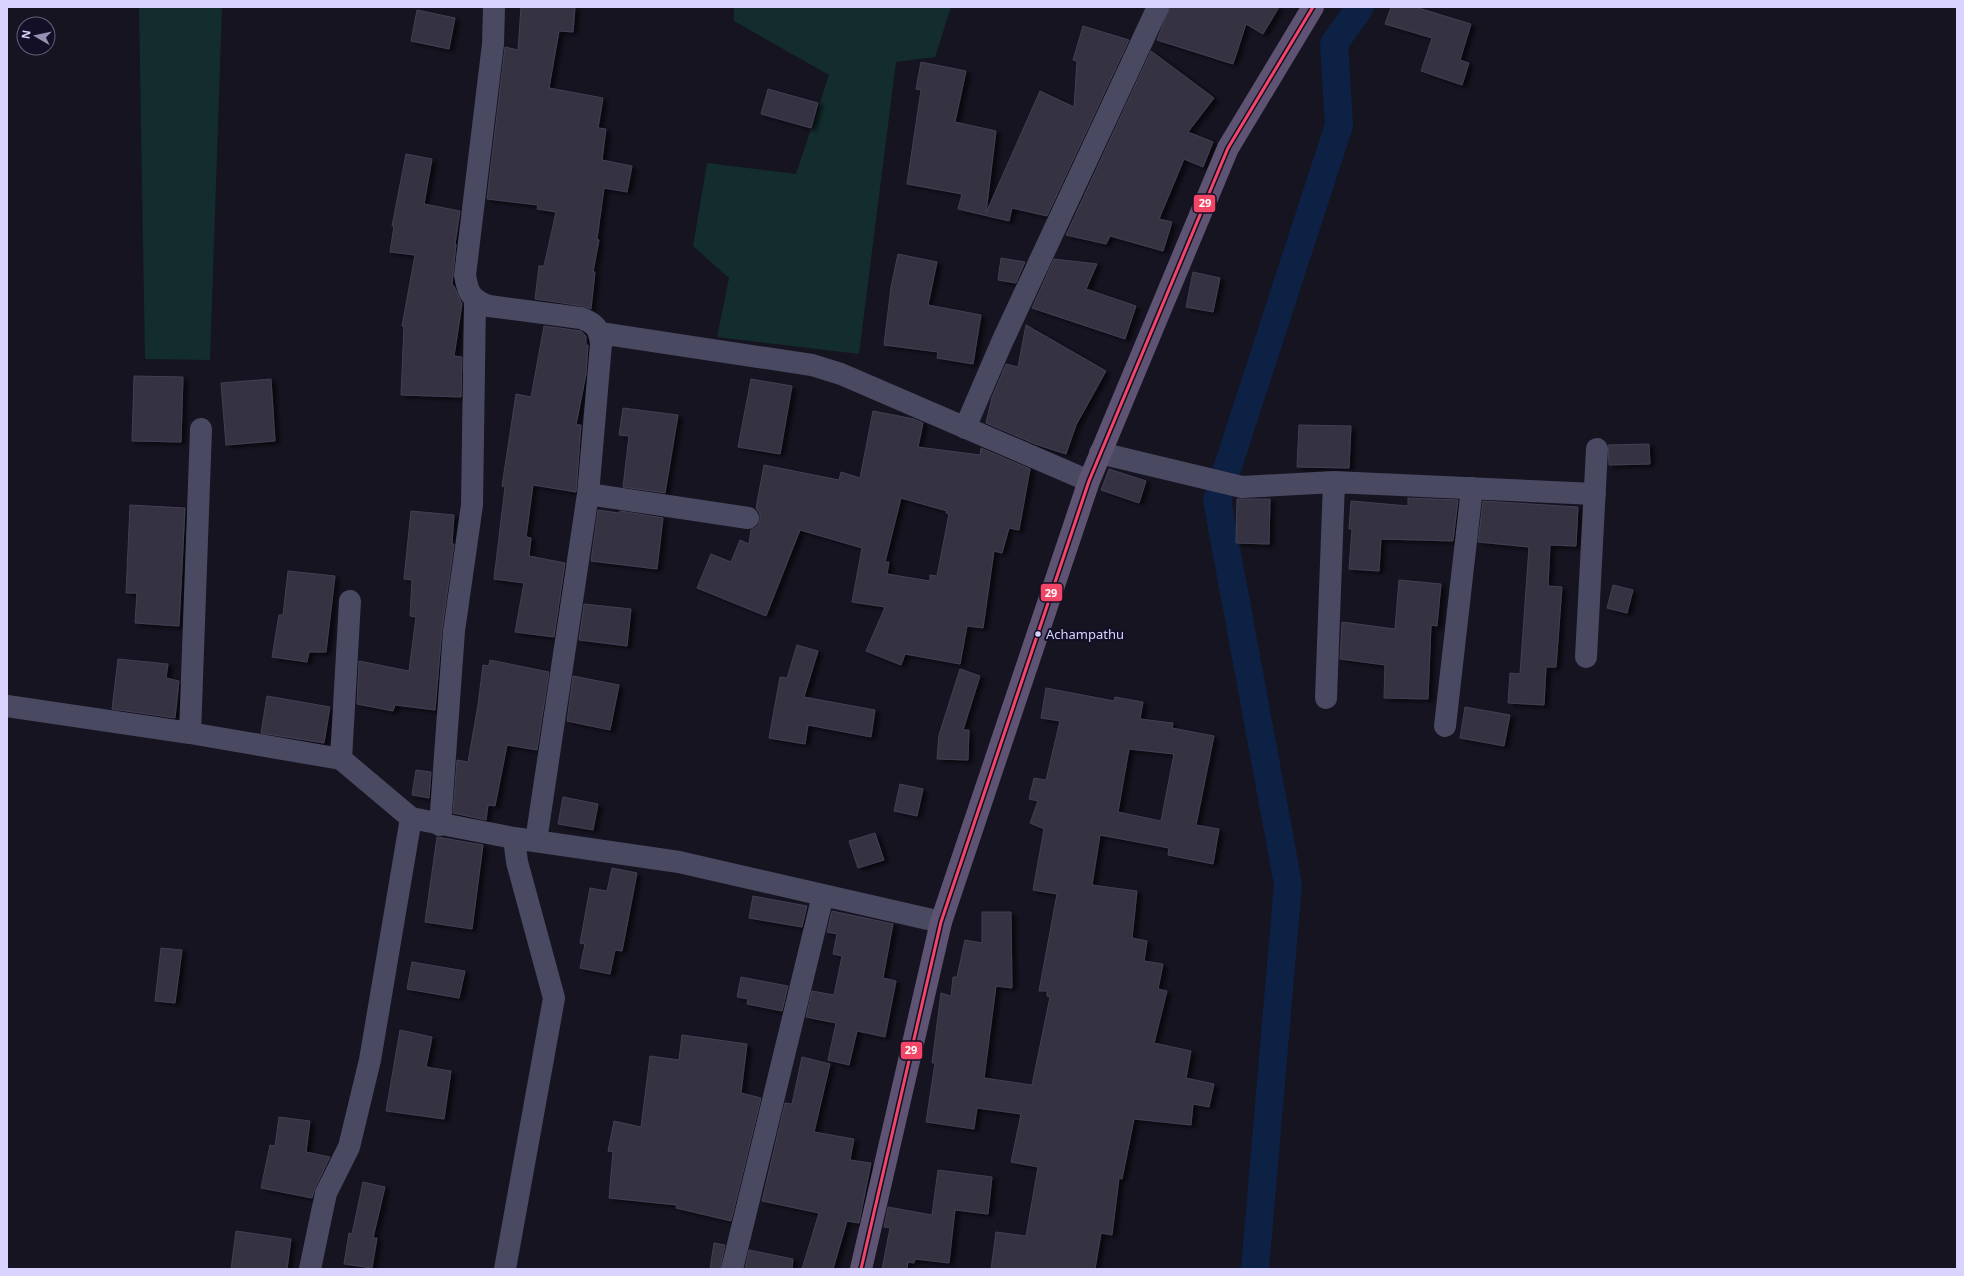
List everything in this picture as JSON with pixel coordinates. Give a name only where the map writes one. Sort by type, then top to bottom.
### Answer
[{"type":"main road","points":[[861,1269],[941,922],[1089,481],[1228,148],[1313,7]]},
{"type":"street","points":[[494,7],[493,44],[465,275],[467,288],[475,300],[489,306],[581,318],[593,322],[600,333],[601,344],[588,494],[536,841]]},
{"type":"street","points":[[966,428],[1002,342],[1158,7]]},
{"type":"street","points":[[440,825],[454,631],[472,505],[475,300]]},
{"type":"street","points":[[600,333],[812,365],[842,374],[1089,481]]},
{"type":"street","points":[[190,733],[201,429]]},
{"type":"street","points":[[1586,657],[1597,449]]},
{"type":"street","points":[[1100,453],[1242,487],[1334,482],[1595,494]]},
{"type":"street","points":[[1326,698],[1334,482]]},
{"type":"street","points":[[1445,726],[1472,488]]},
{"type":"street","points":[[588,494],[748,518]]},
{"type":"street","points":[[341,759],[350,601]]},
{"type":"street","points":[[7,706],[190,733],[341,759],[411,818],[440,825],[514,838],[679,862],[941,922]]},
{"type":"street","points":[[310,1269],[326,1193],[349,1147],[370,1060],[411,818]]},
{"type":"street","points":[[505,1269],[554,998],[517,862],[514,838]]},
{"type":"street","points":[[732,1269],[823,895]]},
{"type":"green space","points":[[139,7],[222,7],[210,360],[145,359]]},
{"type":"green space","points":[[734,7],[951,7],[935,57],[896,62],[859,354],[717,337],[729,278],[693,246],[707,163],[796,174],[829,75],[734,21]]},
{"type":"building","points":[[521,7],[575,7],[573,32],[559,31],[549,88],[603,98],[598,128],[606,129],[602,160],[632,166],[627,192],[604,188],[597,239],[599,240],[593,272],[595,272],[591,309],[583,306],[535,299],[539,266],[544,266],[556,212],[537,209],[538,205],[487,199],[505,47],[518,50]]},
{"type":"building","points":[[1170,7],[1279,7],[1263,34],[1246,24],[1233,64],[1157,40]]},
{"type":"building","points":[[1391,7],[1415,7],[1471,24],[1460,60],[1469,63],[1462,85],[1421,71],[1432,38],[1385,24]]},
{"type":"building","points":[[417,10],[455,18],[449,49],[411,41]]},
{"type":"building","points":[[1083,26],[1129,40],[1047,216],[1012,208],[1009,221],[958,209],[962,194],[907,184],[921,90],[916,89],[921,62],[966,71],[955,122],[996,131],[986,213],[1040,91],[1074,107],[1077,61],[1073,60]]},
{"type":"building","points":[[1151,51],[1214,98],[1188,132],[1213,142],[1203,167],[1184,159],[1159,219],[1172,222],[1163,251],[1110,236],[1106,244],[1066,235]]},
{"type":"building","points":[[768,89],[818,103],[811,128],[761,114]]},
{"type":"building","points":[[406,154],[432,159],[424,204],[460,211],[455,244],[452,285],[454,286],[462,304],[454,356],[462,357],[461,397],[401,395],[404,326],[402,326],[415,255],[390,252],[394,226],[392,226]]},
{"type":"building","points":[[898,254],[937,262],[928,305],[981,315],[973,364],[937,358],[938,352],[884,345],[891,287]]},
{"type":"building","points":[[1001,258],[1025,262],[1016,283],[998,280]]},
{"type":"building","points":[[1054,259],[1097,264],[1086,289],[1136,306],[1125,339],[1032,308]]},
{"type":"building","points":[[1193,272],[1220,278],[1213,312],[1186,307]]},
{"type":"building","points":[[1026,325],[1106,371],[1076,425],[1066,454],[1035,444],[986,423],[992,397],[1006,364],[1018,367]]},
{"type":"building","points":[[544,326],[581,331],[586,336],[586,345],[588,345],[586,374],[576,425],[581,425],[576,492],[533,485],[526,537],[531,538],[529,556],[565,563],[554,637],[515,632],[524,583],[494,579],[505,487],[502,486],[516,394],[531,397]]},
{"type":"building","points":[[134,376],[183,377],[181,442],[132,441]]},
{"type":"building","points":[[271,379],[275,441],[226,445],[221,383]]},
{"type":"building","points":[[751,379],[792,386],[780,454],[738,447]]},
{"type":"building","points":[[623,408],[678,415],[665,493],[623,487],[629,436],[619,435]]},
{"type":"building","points":[[873,411],[914,419],[923,423],[918,447],[980,455],[981,448],[1030,469],[1019,530],[1009,528],[1002,553],[994,551],[983,628],[967,626],[960,664],[905,654],[901,665],[866,651],[885,607],[852,602],[862,548],[800,530],[766,616],[697,588],[711,554],[731,562],[740,540],[749,544],[751,530],[758,526],[760,520],[760,514],[756,508],[764,465],[839,480],[841,472],[860,478]],"holes":[[[901,498],[947,511],[946,513],[949,514],[937,576],[930,575],[930,581],[887,574],[889,562],[885,562]]]},
{"type":"building","points":[[1299,425],[1351,426],[1349,468],[1297,467]]},
{"type":"building","points":[[1649,444],[1650,464],[1609,465],[1608,445]]},
{"type":"building","points":[[1109,469],[1146,481],[1139,503],[1101,490]]},
{"type":"building","points":[[1408,498],[1458,500],[1453,541],[1381,539],[1379,571],[1349,569],[1352,529],[1349,529],[1351,501],[1408,506]]},
{"type":"building","points":[[1237,499],[1270,499],[1269,544],[1236,543]]},
{"type":"building","points":[[1483,501],[1578,507],[1576,546],[1550,545],[1548,586],[1562,587],[1556,667],[1546,667],[1544,705],[1508,703],[1510,673],[1520,674],[1529,547],[1478,542]]},
{"type":"building","points":[[130,505],[185,508],[179,626],[135,623],[137,593],[126,593]]},
{"type":"building","points":[[598,510],[619,513],[620,511],[663,518],[657,569],[591,561]]},
{"type":"building","points":[[411,511],[454,515],[452,544],[454,544],[442,629],[435,710],[395,705],[393,711],[357,704],[359,661],[409,671],[416,617],[410,616],[412,580],[404,579]]},
{"type":"building","points":[[288,571],[335,576],[326,652],[309,652],[307,662],[272,657],[279,615],[283,615]]},
{"type":"building","points":[[1399,580],[1441,584],[1437,626],[1431,625],[1428,699],[1384,698],[1385,665],[1340,659],[1342,622],[1395,629]]},
{"type":"building","points":[[1613,585],[1633,590],[1627,613],[1607,608]]},
{"type":"building","points":[[584,604],[631,609],[627,646],[579,640]]},
{"type":"building","points":[[797,645],[818,651],[804,697],[875,710],[871,737],[808,725],[805,744],[769,738],[780,677],[787,678]]},
{"type":"building","points":[[118,659],[168,664],[166,678],[179,681],[175,718],[112,709]]},
{"type":"building","points":[[490,660],[549,672],[537,750],[507,745],[495,806],[488,805],[486,820],[453,813],[457,760],[468,762],[483,665],[489,666]]},
{"type":"building","points":[[960,669],[980,676],[963,730],[969,730],[968,760],[937,759],[939,735]]},
{"type":"building","points":[[573,676],[619,685],[610,730],[567,721]]},
{"type":"building","points":[[1046,688],[1114,701],[1115,697],[1143,702],[1140,719],[1173,723],[1172,728],[1214,736],[1196,825],[1219,829],[1213,864],[1168,855],[1169,848],[1100,835],[1092,885],[1137,891],[1132,938],[1147,941],[1144,961],[1163,964],[1158,989],[1167,991],[1154,1043],[1191,1051],[1186,1078],[1214,1084],[1209,1107],[1193,1104],[1191,1125],[1134,1119],[1122,1179],[1119,1178],[1112,1235],[1101,1233],[1095,1269],[991,1269],[996,1232],[1026,1236],[1038,1167],[1011,1162],[1021,1114],[977,1108],[974,1129],[926,1122],[935,1063],[932,1063],[941,993],[951,996],[953,977],[957,977],[965,940],[982,943],[982,912],[1011,912],[1012,988],[996,986],[984,1078],[1032,1085],[1050,997],[1047,996],[1047,991],[1039,991],[1057,894],[1033,890],[1044,829],[1030,823],[1038,801],[1029,799],[1034,778],[1046,780],[1060,721],[1041,718]],"holes":[[[1129,749],[1174,754],[1161,821],[1118,812]]]},
{"type":"building","points":[[267,696],[330,707],[324,743],[261,733]]},
{"type":"building","points":[[1465,707],[1510,715],[1504,746],[1460,738]]},
{"type":"building","points":[[416,770],[431,772],[429,798],[412,795]]},
{"type":"building","points":[[900,784],[923,789],[917,816],[894,811]]},
{"type":"building","points":[[563,797],[598,804],[593,830],[558,824]]},
{"type":"building","points":[[875,833],[884,860],[858,868],[849,841]]},
{"type":"building","points":[[437,837],[483,845],[472,929],[425,922]]},
{"type":"building","points":[[612,868],[637,873],[622,951],[615,950],[610,974],[580,968],[585,944],[580,943],[590,888],[607,891]]},
{"type":"building","points":[[753,896],[807,906],[802,927],[749,918]]},
{"type":"building","points":[[832,911],[893,924],[883,978],[896,981],[885,1037],[857,1031],[849,1065],[828,1060],[836,1023],[806,1017],[812,991],[834,995],[842,956],[833,954],[837,934],[827,932]]},
{"type":"building","points":[[161,948],[182,950],[175,1003],[155,1001]]},
{"type":"building","points":[[412,962],[465,971],[459,998],[407,989]]},
{"type":"building","points":[[741,977],[788,986],[782,1011],[747,1004],[748,999],[737,997]]},
{"type":"building","points":[[400,1030],[432,1037],[426,1067],[451,1071],[444,1119],[386,1111]]},
{"type":"building","points":[[682,1035],[747,1044],[741,1093],[761,1098],[731,1221],[676,1208],[677,1205],[609,1198],[613,1152],[608,1151],[614,1121],[641,1127],[650,1056],[679,1060]]},
{"type":"building","points":[[802,1057],[830,1064],[814,1132],[854,1139],[850,1160],[871,1163],[859,1223],[847,1221],[833,1269],[802,1269],[819,1213],[762,1201],[785,1103],[792,1104]]},
{"type":"building","points":[[279,1117],[310,1121],[306,1152],[330,1157],[315,1188],[312,1198],[261,1188],[270,1145],[275,1146]]},
{"type":"building","points":[[938,1170],[992,1177],[988,1214],[955,1210],[949,1263],[915,1259],[914,1263],[908,1262],[907,1269],[882,1269],[890,1228],[884,1227],[888,1207],[932,1215]]},
{"type":"building","points":[[363,1182],[385,1187],[373,1238],[377,1238],[372,1268],[344,1264],[349,1233],[352,1234]]},
{"type":"building","points":[[236,1231],[291,1239],[287,1269],[231,1269]]},
{"type":"building","points":[[714,1243],[725,1245],[720,1269],[710,1269]]},
{"type":"building","points":[[749,1250],[793,1259],[792,1269],[745,1269]]},
{"type":"waterway","points":[[1255,1269],[1288,884],[1217,500],[1339,125],[1334,44],[1360,7]]},
{"type":"transit line","name":"29","points":[[861,1269],[941,922],[1089,481],[1228,148],[1313,7]]},
{"type":"place","name":"Achampathu","points":[[1038,634]]}]
